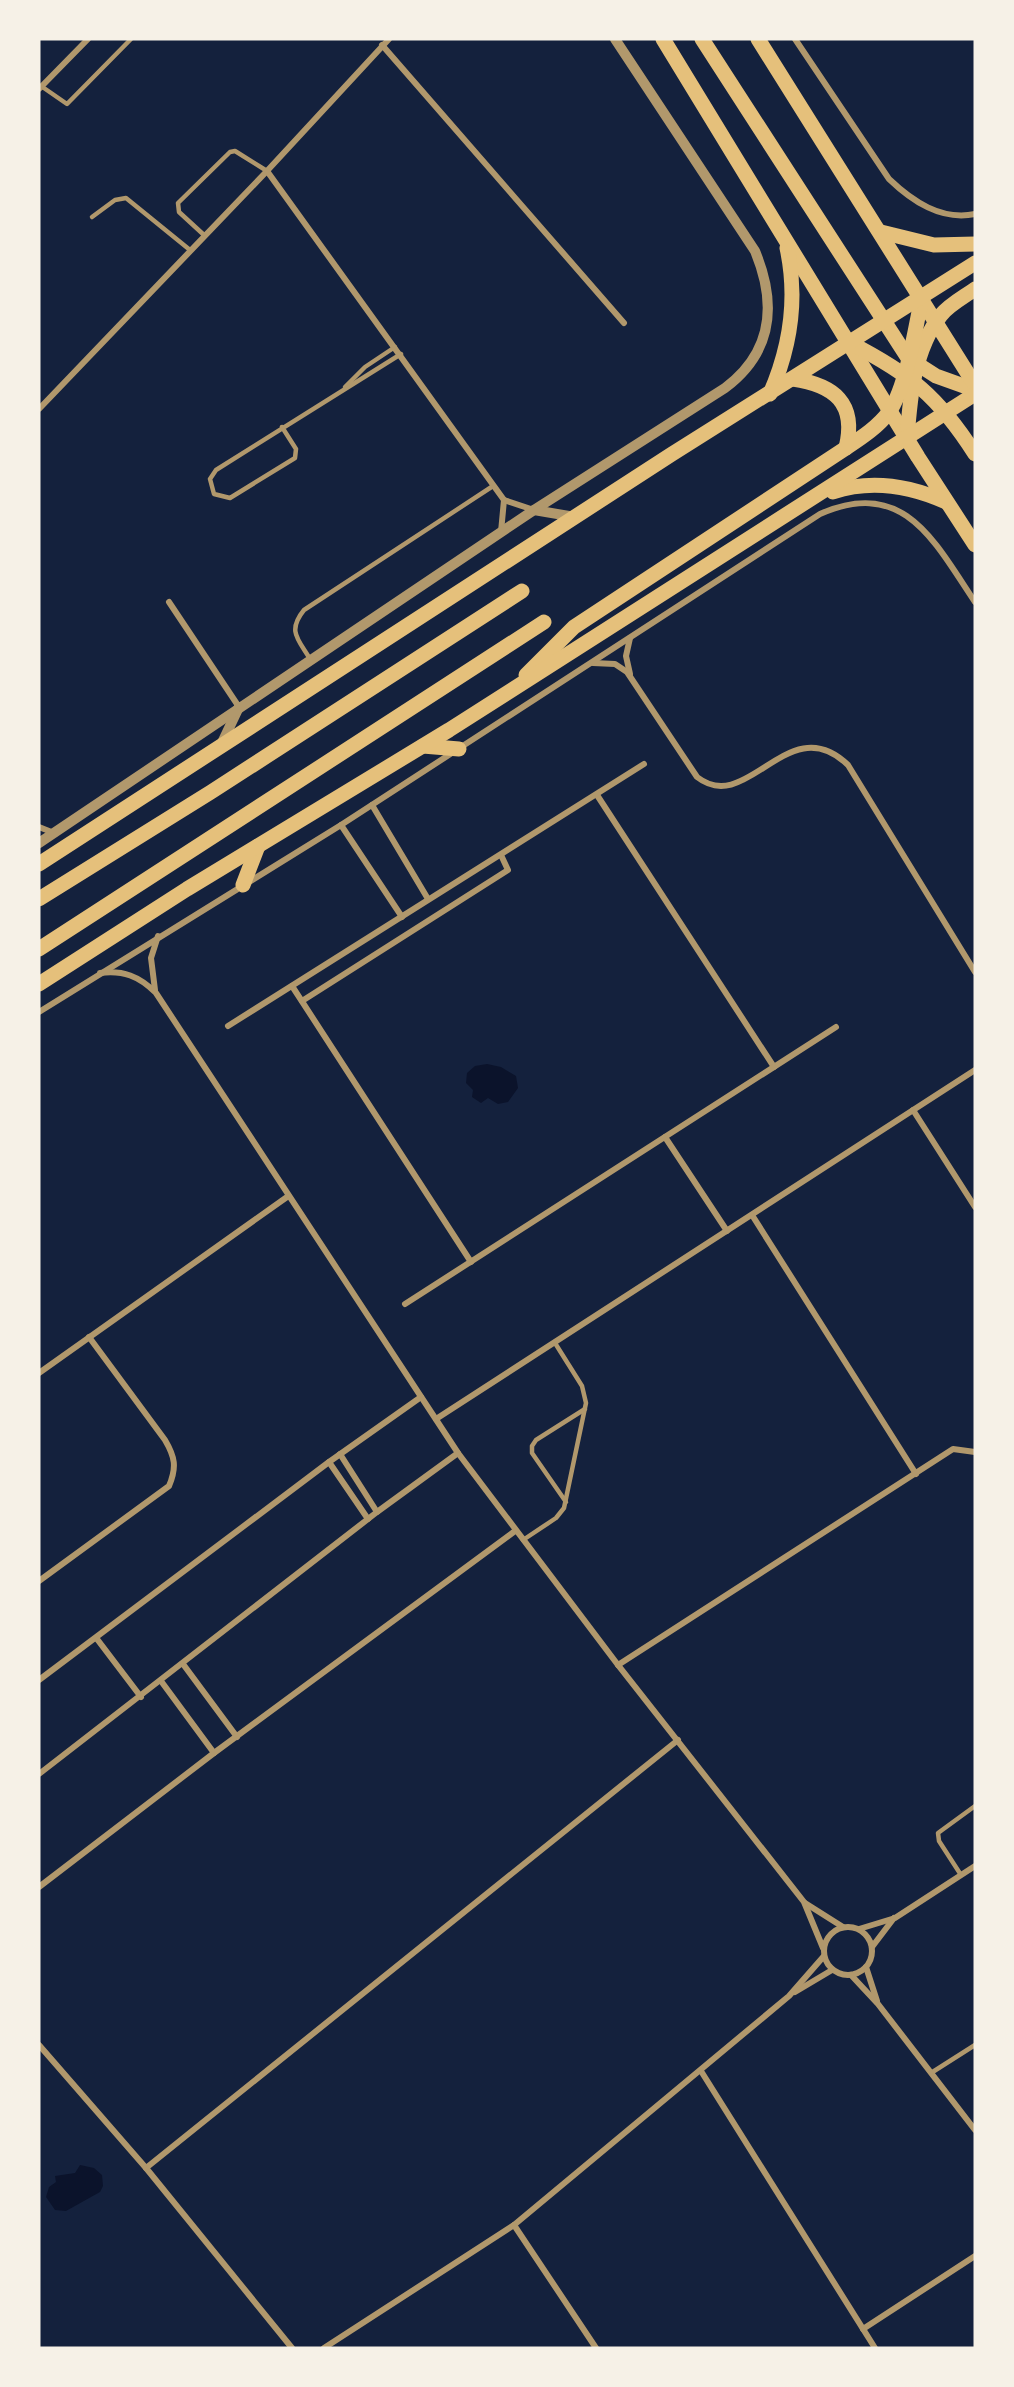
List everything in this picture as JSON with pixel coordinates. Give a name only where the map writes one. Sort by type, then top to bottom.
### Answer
[{"type":"main road","points":[[663,39],[907,439],[975,546]]},
{"type":"main road","points":[[702,39],[883,321],[913,361],[936,376],[975,392]]},
{"type":"main road","points":[[758,39],[922,297],[975,386]]},
{"type":"main road","points":[[772,39],[777,66]]},
{"type":"main road","points":[[881,232],[934,245],[975,244]]},
{"type":"main road","points":[[770,394],[782,367],[790,334],[793,302],[791,269],[784,236]]},
{"type":"main road","points":[[39,864],[575,517],[975,263]]},
{"type":"main road","points":[[913,361],[936,322],[947,309],[975,289]]},
{"type":"main road","points":[[514,688],[545,653],[574,627],[846,448],[890,411],[908,378],[913,361],[922,297]]},
{"type":"main road","points":[[850,343],[908,378],[948,412],[975,454]]},
{"type":"main road","points":[[907,439],[908,378]]},
{"type":"main road","points":[[792,379],[827,388],[840,399],[848,414],[850,431],[846,448]]},
{"type":"main road","points":[[39,984],[258,846],[423,746],[819,496],[975,392]]},
{"type":"main road","points":[[819,496],[851,488],[883,485],[916,490],[946,502]]},
{"type":"main road","points":[[39,899],[211,792],[522,591]]},
{"type":"main road","points":[[39,949],[544,622]]},
{"type":"main road","points":[[423,746],[459,750]]},
{"type":"main road","points":[[243,885],[258,846]]},
{"type":"street","points":[[40,87],[87,39]]},
{"type":"street","points":[[39,409],[267,171],[388,39]]},
{"type":"street","points":[[39,843],[534,510],[725,388],[746,370],[758,351],[767,319],[769,301],[766,278],[755,251],[615,39]]},
{"type":"street","points":[[795,39],[889,179],[906,195],[944,214],[975,214]]},
{"type":"street","points":[[382,45],[624,323]]},
{"type":"street","points":[[267,171],[504,500],[534,510],[575,517]]},
{"type":"street","points":[[501,532],[504,500]]},
{"type":"street","points":[[39,1012],[341,825],[820,514],[840,505],[863,501],[887,505],[914,519],[975,602]]},
{"type":"street","points":[[169,602],[239,707]]},
{"type":"street","points":[[630,638],[626,656],[631,677]]},
{"type":"street","points":[[589,664],[598,662],[615,664],[631,677],[697,777],[713,786],[734,784],[791,751],[807,747],[823,748],[837,754],[848,765],[975,972]]},
{"type":"street","points":[[219,748],[239,707]]},
{"type":"street","points":[[228,1026],[644,764]]},
{"type":"street","points":[[597,795],[774,1067]]},
{"type":"street","points":[[372,805],[428,899]]},
{"type":"street","points":[[341,825],[402,917]]},
{"type":"street","points":[[39,827],[55,833]]},
{"type":"street","points":[[302,1001],[508,870],[501,855]]},
{"type":"street","points":[[156,993],[150,970],[154,946],[159,936]]},
{"type":"street","points":[[100,973],[125,973],[147,984],[156,993],[287,1197],[458,1453],[514,1531],[804,1902],[823,1948],[824,1956],[832,1970],[851,1975],[878,2004],[975,2130]]},
{"type":"street","points":[[292,986],[471,1262]]},
{"type":"street","points":[[405,1304],[836,1027]]},
{"type":"street","points":[[436,1419],[975,1070]]},
{"type":"street","points":[[913,1110],[975,1207]]},
{"type":"street","points":[[665,1137],[727,1231]]},
{"type":"street","points":[[39,1373],[287,1197]]},
{"type":"street","points":[[752,1215],[916,1474]]},
{"type":"street","points":[[39,1581],[170,1486],[176,1470],[173,1454],[165,1440],[89,1338]]},
{"type":"street","points":[[39,1680],[97,1639],[329,1461],[421,1397]]},
{"type":"street","points":[[618,1665],[953,1449],[975,1452]]},
{"type":"street","points":[[39,1774],[377,1512],[458,1453]]},
{"type":"street","points":[[340,1454],[377,1512]]},
{"type":"street","points":[[329,1461],[368,1519]]},
{"type":"street","points":[[39,1887],[214,1753],[514,1531]]},
{"type":"street","points":[[97,1639],[141,1697]]},
{"type":"street","points":[[183,1664],[237,1737]]},
{"type":"street","points":[[161,1681],[214,1753]]},
{"type":"street","points":[[146,2168],[678,1740]]},
{"type":"street","points":[[804,1902],[843,1927],[859,1929],[895,1918],[975,1866]]},
{"type":"street","points":[[878,2004],[866,1967],[872,1947],[895,1918]]},
{"type":"street","points":[[823,1948],[830,1934],[843,1927]]},
{"type":"street","points":[[859,1929],[865,1934],[872,1947]]},
{"type":"street","points":[[324,2348],[514,2225],[789,1996],[824,1956]]},
{"type":"street","points":[[851,1975],[866,1967]]},
{"type":"street","points":[[789,1996],[832,1970]]},
{"type":"street","points":[[39,2045],[146,2168],[292,2348]]},
{"type":"street","points":[[701,2071],[875,2348]]},
{"type":"street","points":[[514,2225],[596,2348]]},
{"type":"street","points":[[863,2329],[975,2256]]},
{"type":"lane","points":[[40,87],[67,104],[131,39]]},
{"type":"lane","points":[[204,235],[179,212],[178,203],[230,152],[235,151],[267,171]]},
{"type":"lane","points":[[92,217],[115,200],[126,198],[190,250]]},
{"type":"lane","points":[[345,387],[365,367],[395,346]]},
{"type":"lane","points":[[282,427],[296,449],[295,458],[230,498],[214,494],[210,478],[216,470],[282,427],[345,387],[362,380],[401,354]]},
{"type":"lane","points":[[310,659],[295,634],[294,628],[304,610],[494,486]]},
{"type":"lane","points":[[522,1541],[556,1518],[566,1502],[585,1408],[585,1391],[555,1343]]},
{"type":"lane","points":[[566,1502],[532,1453],[532,1446],[536,1440],[585,1408]]},
{"type":"lane","points":[[961,1875],[939,1841],[938,1833],[975,1806]]},
{"type":"lane","points":[[931,2073],[975,2045]]},
{"type":"water","points":[[487,1064],[501,1067],[516,1076],[518,1088],[508,1102],[498,1104],[488,1098],[481,1103],[472,1097],[473,1090],[466,1083],[467,1073],[475,1066]]},
{"type":"water","points":[[80,2165],[94,2168],[102,2175],[103,2186],[100,2192],[66,2211],[55,2210],[46,2197],[49,2187],[56,2182],[55,2176],[75,2173]]}]
